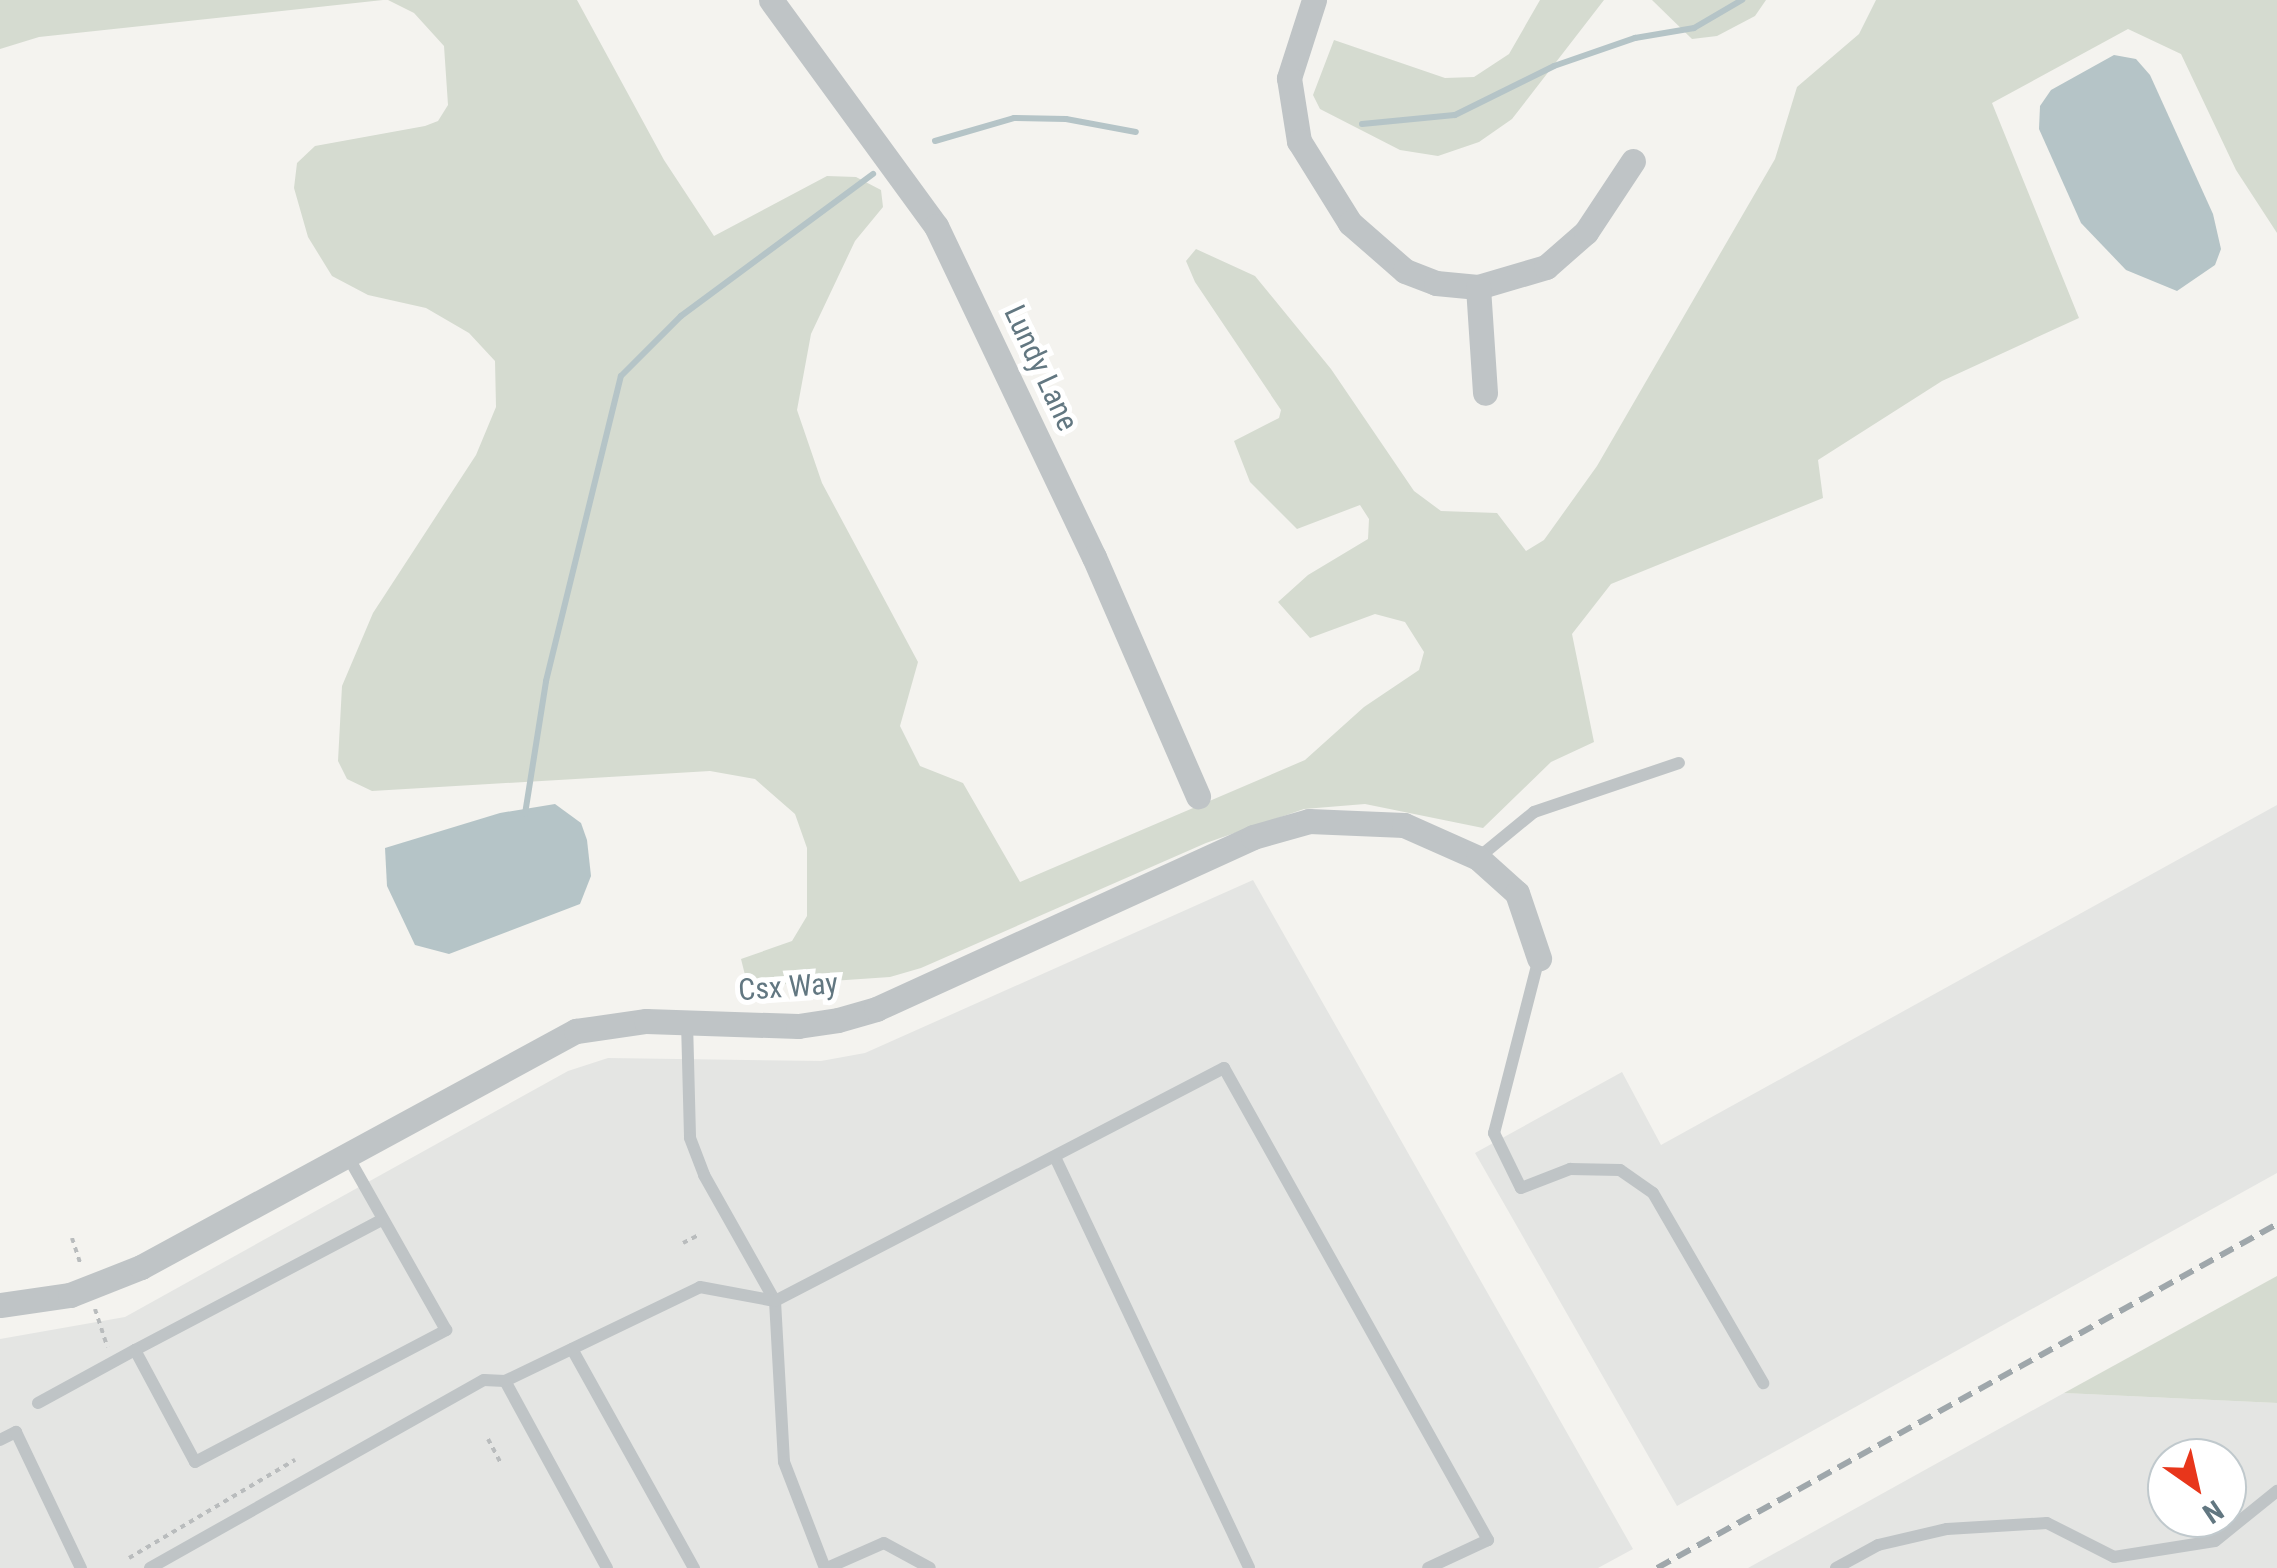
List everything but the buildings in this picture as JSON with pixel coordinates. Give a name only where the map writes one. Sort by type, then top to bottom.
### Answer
[{"type":"street","name":"Lundy Lane","points":[[771,0],[936,226],[1094,557],[1198,796]]},
{"type":"street","points":[[1314,0],[1289,78],[1290,114],[1308,163],[1350,223],[1390,261],[1436,283],[1478,287],[1522,278],[1568,252],[1634,161]]},
{"type":"street","points":[[1478,287],[1485,393]]},
{"type":"street","name":"Csx Way","points":[[0,1305],[44,1302],[118,1278],[576,1031],[614,1023],[798,1026],[876,1009],[1253,837],[1309,821],[1404,824],[1478,858],[1517,893],[1539,958]]},
{"type":"lane","points":[[1478,858],[1534,812],[1679,763]]},
{"type":"lane","points":[[1539,958],[1531,1006],[1495,1116],[1494,1133],[1521,1188],[1570,1169],[1620,1170],[1654,1193],[1763,1383]]},
{"type":"lane","points":[[686,1022],[690,1138],[704,1176],[775,1301],[784,1462],[826,1568],[884,1543],[930,1568]]},
{"type":"lane","points":[[150,1568],[484,1380],[504,1381],[700,1287],[775,1301],[1224,1068],[1488,1540],[1428,1568]]},
{"type":"lane","points":[[135,1350],[195,1462],[446,1330],[346,1153]]},
{"type":"lane","points":[[1055,1156],[1249,1568]]},
{"type":"lane","points":[[38,1403],[383,1219]]},
{"type":"lane","points":[[572,1349],[694,1568]]},
{"type":"lane","points":[[504,1381],[607,1568]]},
{"type":"lane","points":[[0,1440],[16,1432],[81,1568]]},
{"type":"lane","points":[[1836,1568],[1878,1545],[1947,1530],[2047,1523],[2114,1557],[2214,1541],[2277,1491]]},
{"type":"path","points":[[683,1244],[699,1234]]},
{"type":"path","points":[[72,1238],[81,1266]]},
{"type":"path","points":[[95,1309],[106,1343]]},
{"type":"path","points":[[488,1439],[500,1462]]},
{"type":"path","points":[[129,1558],[296,1460]]},
{"type":"shaded area","points":[[0,0],[383,0],[39,37],[0,49]]},
{"type":"shaded area","points":[[388,0],[577,0],[664,160],[714,236],[827,176],[856,177],[881,190],[883,207],[855,241],[811,334],[797,410],[822,483],[918,662],[900,726],[920,766],[963,783],[1020,882],[1305,760],[1364,707],[1419,670],[1424,652],[1405,622],[1375,614],[1310,638],[1278,602],[1308,575],[1368,539],[1369,519],[1360,505],[1297,529],[1250,482],[1234,441],[1279,418],[1281,410],[1195,282],[1186,261],[1196,249],[1255,276],[1331,369],[1414,491],[1441,511],[1497,513],[1526,551],[1544,540],[1597,466],[1775,159],[1797,87],[1859,34],[1876,0],[2277,0],[2277,233],[2236,170],[2181,54],[2128,29],[1992,103],[2079,318],[1942,381],[1818,460],[1823,498],[1611,584],[1572,634],[1594,742],[1551,762],[1483,828],[1365,804],[1304,809],[1206,843],[921,968],[890,977],[759,986],[745,975],[741,959],[792,941],[807,916],[807,848],[795,814],[755,779],[710,771],[372,791],[347,779],[338,761],[342,686],[373,613],[476,455],[496,407],[495,361],[469,333],[426,308],[368,295],[332,276],[308,237],[294,188],[297,163],[315,146],[425,126],[438,121],[448,105],[444,46],[414,13]]},
{"type":"shaded area","points":[[1540,0],[1604,0],[1512,119],[1479,142],[1438,156],[1400,150],[1320,109],[1313,95],[1334,40],[1445,78],[1474,77],[1509,54]]},
{"type":"shaded area","points":[[1652,0],[1766,0],[1755,16],[1717,36],[1692,39]]},
{"type":"shaded area","points":[[2114,55],[2136,59],[2150,75],[2213,214],[2221,249],[2215,265],[2177,291],[2126,270],[2081,223],[2039,129],[2040,106],[2051,90]]},
{"type":"shaded area","points":[[555,804],[581,823],[587,840],[591,876],[580,904],[449,954],[415,945],[387,886],[385,848],[500,813]]},
{"type":"shaded area","points":[[2277,805],[2277,1173],[1677,1506],[1475,1153],[1622,1072],[1661,1145]]},
{"type":"shaded area","points":[[1253,880],[1633,1549],[1598,1568],[0,1568],[0,1339],[125,1317],[568,1071],[608,1058],[821,1061],[865,1053]]},
{"type":"shaded area","points":[[2277,1276],[2277,1403],[2064,1393]]},
{"type":"shaded area","points":[[2064,1393],[2277,1403],[2277,1568],[1748,1568]]},
{"type":"waterway","points":[[1362,124],[1455,115],[1554,66],[1635,38],[1694,28],[1742,0]]},
{"type":"waterway","points":[[935,141],[1014,118],[1066,119],[1136,132]]},
{"type":"waterway","points":[[525,814],[546,681],[621,376],[681,316],[873,174]]},
{"type":"railway","points":[[1657,1568],[2277,1224]]}]
